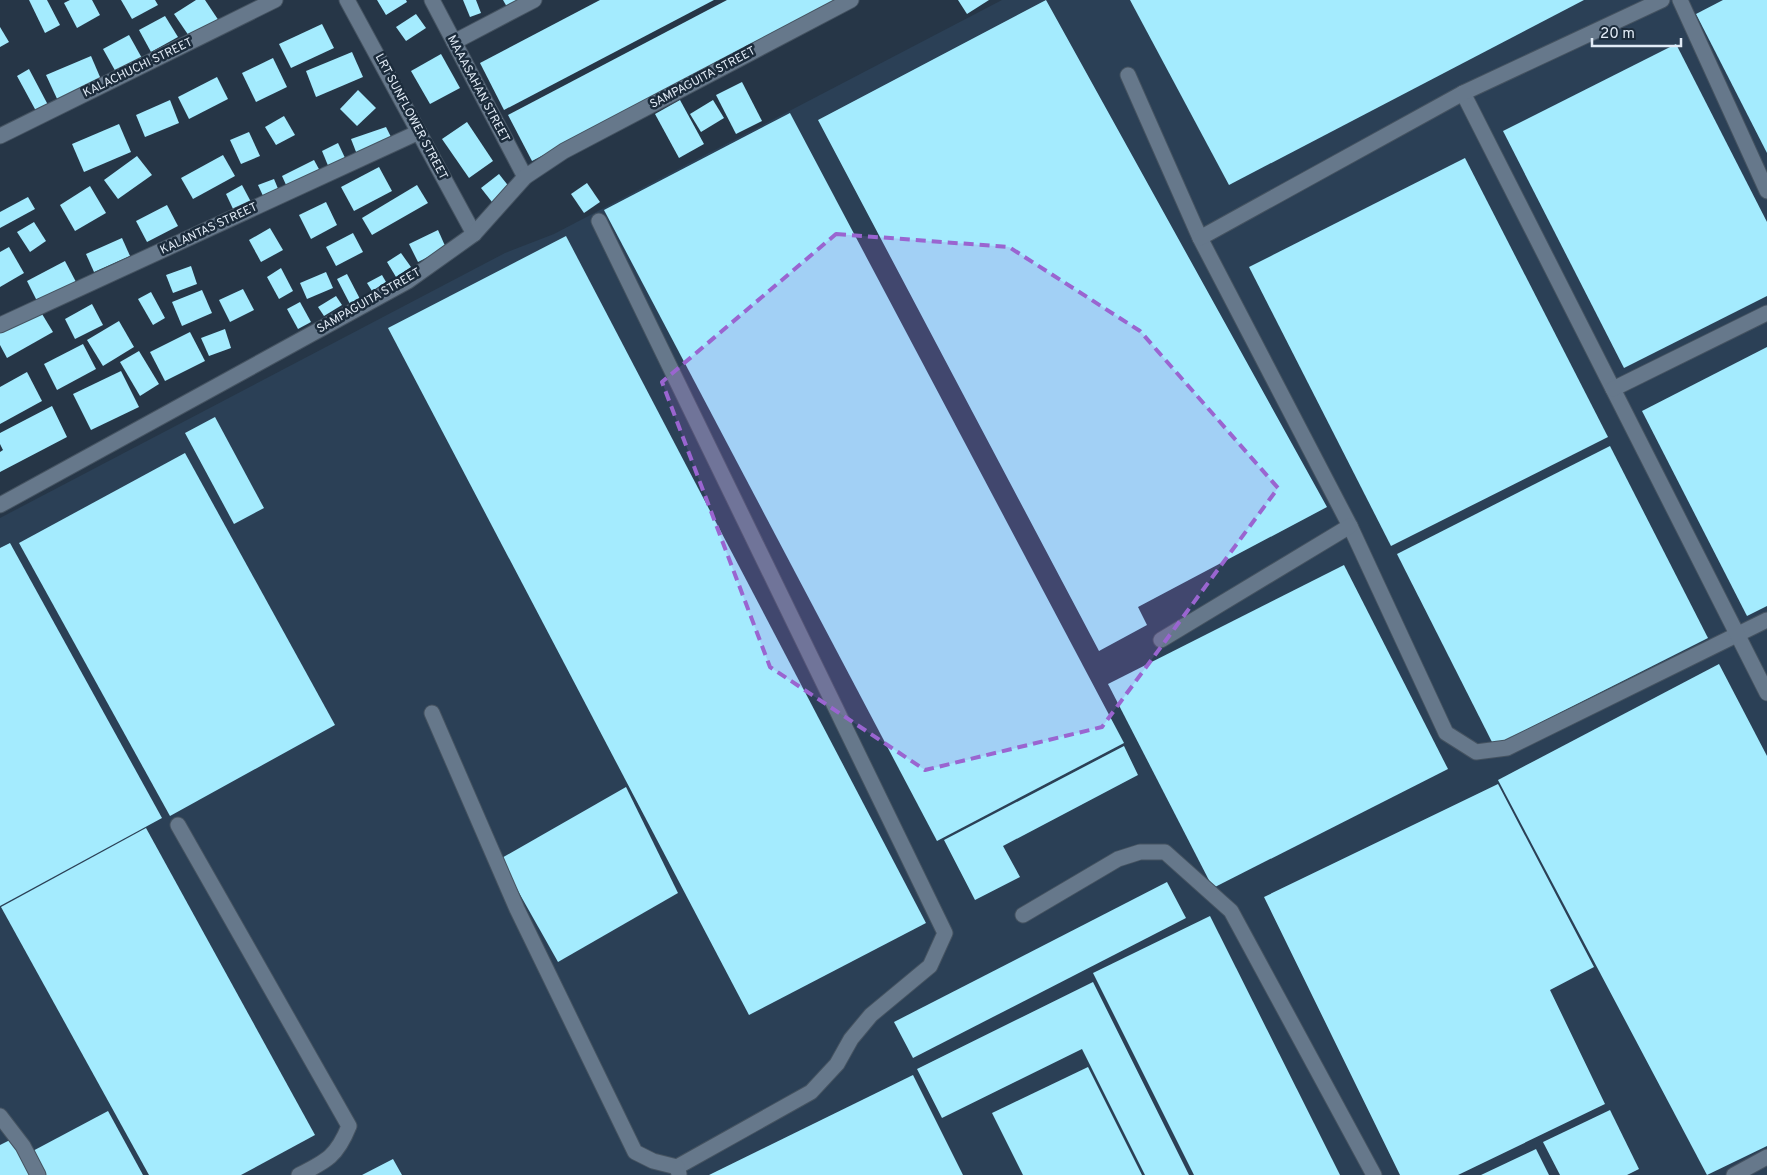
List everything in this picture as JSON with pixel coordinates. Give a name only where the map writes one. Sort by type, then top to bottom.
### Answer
[{"type":"street","name":"KALACHUCHI STREET","points":[[0,136],[276,0]]},
{"type":"street","name":"LRT SUNFLOWER STREET","points":[[347,0],[474,234]]},
{"type":"street","name":"MAAASAHAN STREET","points":[[432,0],[525,177]]},
{"type":"street","points":[[454,42],[534,0]]},
{"type":"street","name":"SAMPAGUITA STREET","points":[[0,505],[408,281],[474,234],[525,177],[564,151],[851,0]]},
{"type":"street","points":[[1200,238],[1463,93],[1662,0]]},
{"type":"street","points":[[1680,0],[1767,191]]},
{"type":"street","points":[[1128,74],[1200,238],[1350,526],[1446,733],[1476,752],[1507,748],[1767,620]]},
{"type":"street","points":[[1463,93],[1767,693]]},
{"type":"street","name":"KALANTAS STREET","points":[[0,326],[419,132]]},
{"type":"street","points":[[432,713],[517,909],[636,1152],[653,1161],[678,1171],[811,1092],[837,1064],[851,1039],[871,1015],[930,966],[945,933],[599,221]]},
{"type":"street","points":[[1613,389],[1767,313]]},
{"type":"street","points":[[1161,640],[1350,526]]},
{"type":"street","points":[[178,824],[349,1126],[341,1148],[319,1165],[299,1175]]},
{"type":"street","points":[[1023,915],[1118,859],[1140,852],[1165,852],[1231,911],[1374,1175]]},
{"type":"street","points":[[0,1116],[23,1146],[38,1175]]},
{"type":"street","points":[[1734,1175],[1767,1157]]},
{"type":"highlighted area","points":[[836,234],[1009,247],[1140,331],[1278,488],[1102,727],[925,770],[770,667],[662,382]]},
{"type":"shaded area","points":[[1002,0],[1767,0],[1767,1175],[0,1175],[0,518],[505,253],[554,234]]},
{"type":"building","points":[[29,0],[47,0],[60,25],[45,33]]},
{"type":"building","points":[[70,0],[92,0],[100,15],[77,28],[64,3]]},
{"type":"building","points":[[121,0],[155,0],[158,5],[132,19]]},
{"type":"building","points":[[196,0],[205,0],[219,21],[191,39],[174,14]]},
{"type":"building","points":[[377,0],[406,0],[407,2],[386,15]]},
{"type":"building","points":[[463,0],[476,0],[481,13],[470,17]]},
{"type":"building","points":[[503,0],[519,0],[507,7]]},
{"type":"building","points":[[600,0],[714,0],[504,110],[480,63]]},
{"type":"building","points":[[727,0],[841,0],[532,161],[508,115]]},
{"type":"building","points":[[958,0],[989,0],[967,14]]},
{"type":"building","points":[[1046,0],[1327,507],[1138,607],[1147,625],[1099,651],[818,120]]},
{"type":"building","points":[[1130,0],[1584,0],[1229,185]]},
{"type":"building","points":[[1723,0],[1767,0],[1767,153],[1696,14]]},
{"type":"building","points":[[416,14],[426,28],[406,41],[396,27]]},
{"type":"building","points":[[165,16],[178,37],[151,52],[139,30]]},
{"type":"building","points":[[322,24],[334,48],[291,68],[279,44]]},
{"type":"building","points":[[0,27],[9,42],[0,47]]},
{"type":"building","points":[[129,35],[143,60],[117,74],[103,49]]},
{"type":"building","points":[[1676,44],[1767,222],[1767,296],[1624,368],[1503,131]]},
{"type":"building","points":[[352,52],[363,77],[316,97],[306,71]]},
{"type":"building","points":[[441,54],[460,88],[430,104],[411,71]]},
{"type":"building","points":[[91,56],[103,84],[59,103],[46,75]]},
{"type":"building","points":[[273,58],[287,87],[256,102],[242,73]]},
{"type":"building","points":[[29,69],[48,105],[36,111],[17,76]]},
{"type":"building","points":[[217,77],[228,99],[189,119],[178,97]]},
{"type":"building","points":[[742,82],[762,121],[736,134],[716,95]]},
{"type":"building","points":[[358,90],[376,108],[357,126],[340,109]]},
{"type":"building","points":[[170,100],[179,123],[145,137],[136,115]]},
{"type":"building","points":[[680,100],[704,144],[679,158],[655,114]]},
{"type":"building","points":[[713,100],[724,118],[701,132],[690,114]]},
{"type":"building","points":[[790,113],[1124,743],[937,841],[604,210]]},
{"type":"building","points":[[284,116],[295,135],[276,145],[265,127]]},
{"type":"building","points":[[467,122],[493,161],[469,178],[442,139]]},
{"type":"building","points":[[119,124],[131,152],[84,172],[72,144]]},
{"type":"building","points":[[386,127],[392,139],[358,157],[351,139]]},
{"type":"building","points":[[249,132],[260,156],[241,164],[230,140]]},
{"type":"building","points":[[338,143],[346,160],[329,168],[322,151]]},
{"type":"building","points":[[223,155],[235,176],[193,199],[181,178]]},
{"type":"building","points":[[137,156],[152,175],[118,199],[104,180]]},
{"type":"building","points":[[1465,158],[1608,437],[1391,546],[1249,267]]},
{"type":"building","points":[[314,160],[320,171],[287,187],[282,176]]},
{"type":"building","points":[[379,167],[392,191],[354,211],[341,187]]},
{"type":"building","points":[[499,174],[510,188],[492,202],[481,188]]},
{"type":"building","points":[[274,179],[279,191],[264,198],[258,185]]},
{"type":"building","points":[[587,183],[600,202],[584,213],[571,194]]},
{"type":"building","points":[[242,185],[251,202],[234,211],[226,194]]},
{"type":"building","points":[[417,185],[428,203],[372,235],[362,218]]},
{"type":"building","points":[[90,186],[106,213],[75,231],[60,205]]},
{"type":"building","points":[[28,197],[35,209],[0,228],[0,212]]},
{"type":"building","points":[[326,202],[337,225],[311,239],[299,215]]},
{"type":"building","points":[[167,205],[178,226],[147,242],[136,221]]},
{"type":"building","points":[[34,222],[46,241],[30,252],[17,232]]},
{"type":"building","points":[[270,228],[283,250],[261,262],[249,240]]},
{"type":"building","points":[[438,230],[446,248],[418,262],[409,244]]},
{"type":"building","points":[[353,233],[363,252],[336,266],[326,247]]},
{"type":"building","points":[[566,236],[926,923],[749,1015],[388,328]]},
{"type":"building","points":[[122,238],[130,256],[94,272],[86,254]]},
{"type":"building","points":[[9,247],[24,273],[0,287],[0,252]]},
{"type":"building","points":[[401,253],[411,267],[396,277],[387,262]]},
{"type":"building","points":[[65,261],[76,282],[38,303],[27,281]]},
{"type":"building","points":[[191,266],[197,284],[173,293],[166,275]]},
{"type":"building","points":[[281,268],[293,291],[279,299],[267,277]]},
{"type":"building","points":[[326,272],[333,288],[307,299],[300,283]]},
{"type":"building","points":[[347,274],[360,299],[350,304],[337,279]]},
{"type":"building","points":[[382,275],[386,282],[372,291],[367,283]]},
{"type":"building","points":[[243,289],[254,310],[230,322],[219,300]]},
{"type":"building","points":[[202,290],[212,313],[182,326],[172,302]]},
{"type":"building","points":[[151,292],[165,318],[153,325],[138,299]]},
{"type":"building","points":[[336,296],[342,305],[324,316],[318,307]]},
{"type":"building","points":[[300,302],[311,322],[298,329],[287,309]]},
{"type":"building","points":[[92,304],[103,325],[75,339],[65,319]]},
{"type":"building","points":[[39,309],[53,332],[7,358],[0,345],[0,331]]},
{"type":"building","points":[[119,321],[134,347],[103,366],[87,340]]},
{"type":"building","points":[[225,329],[231,348],[209,356],[201,338]]},
{"type":"building","points":[[190,332],[205,361],[165,381],[150,352]]},
{"type":"building","points":[[83,344],[96,369],[57,390],[44,364]]},
{"type":"building","points":[[1767,347],[1767,606],[1747,616],[1642,411]]},
{"type":"building","points":[[139,351],[159,384],[140,396],[120,362]]},
{"type":"building","points":[[121,371],[139,407],[91,430],[73,394]]},
{"type":"building","points":[[27,372],[42,401],[0,424],[0,387]]},
{"type":"building","points":[[52,406],[67,437],[0,472],[0,452],[3,450],[0,444],[0,433]]},
{"type":"building","points":[[215,417],[264,508],[234,524],[185,433]]},
{"type":"building","points":[[1610,446],[1708,638],[1494,746],[1397,554]]},
{"type":"building","points":[[185,453],[335,725],[170,816],[19,543]]},
{"type":"building","points":[[10,543],[162,818],[0,906],[0,548]]},
{"type":"building","points":[[1344,565],[1448,769],[1213,888],[1108,684]]},
{"type":"building","points":[[1719,664],[1767,756],[1767,1146],[1707,1175],[1498,780]]},
{"type":"building","points":[[1124,746],[1138,775],[1003,846],[1020,877],[975,900],[944,840]]},
{"type":"building","points":[[1498,784],[1594,967],[1550,990],[1605,1104],[1458,1175],[1400,1175],[1264,897]]},
{"type":"building","points":[[626,787],[678,893],[558,962],[500,859]]},
{"type":"building","points":[[146,828],[315,1135],[241,1175],[149,1175],[1,907]]},
{"type":"building","points":[[1167,882],[1186,918],[913,1058],[894,1022]]},
{"type":"building","points":[[1210,916],[1340,1175],[1194,1175],[1093,973]]},
{"type":"building","points":[[1093,982],[1189,1175],[1145,1175],[1082,1049],[942,1118],[917,1069]]},
{"type":"building","points":[[1088,1067],[1142,1175],[1023,1175],[992,1113]]},
{"type":"building","points":[[913,1075],[963,1175],[709,1175]]},
{"type":"building","points":[[1610,1110],[1639,1169],[1627,1175],[1560,1175],[1543,1142]]},
{"type":"building","points":[[108,1111],[143,1175],[41,1175],[29,1153]]},
{"type":"building","points":[[16,1137],[35,1175],[0,1175],[0,1145]]},
{"type":"building","points":[[1536,1149],[1549,1175],[1481,1175]]},
{"type":"building","points":[[393,1159],[402,1175],[362,1175]]}]
